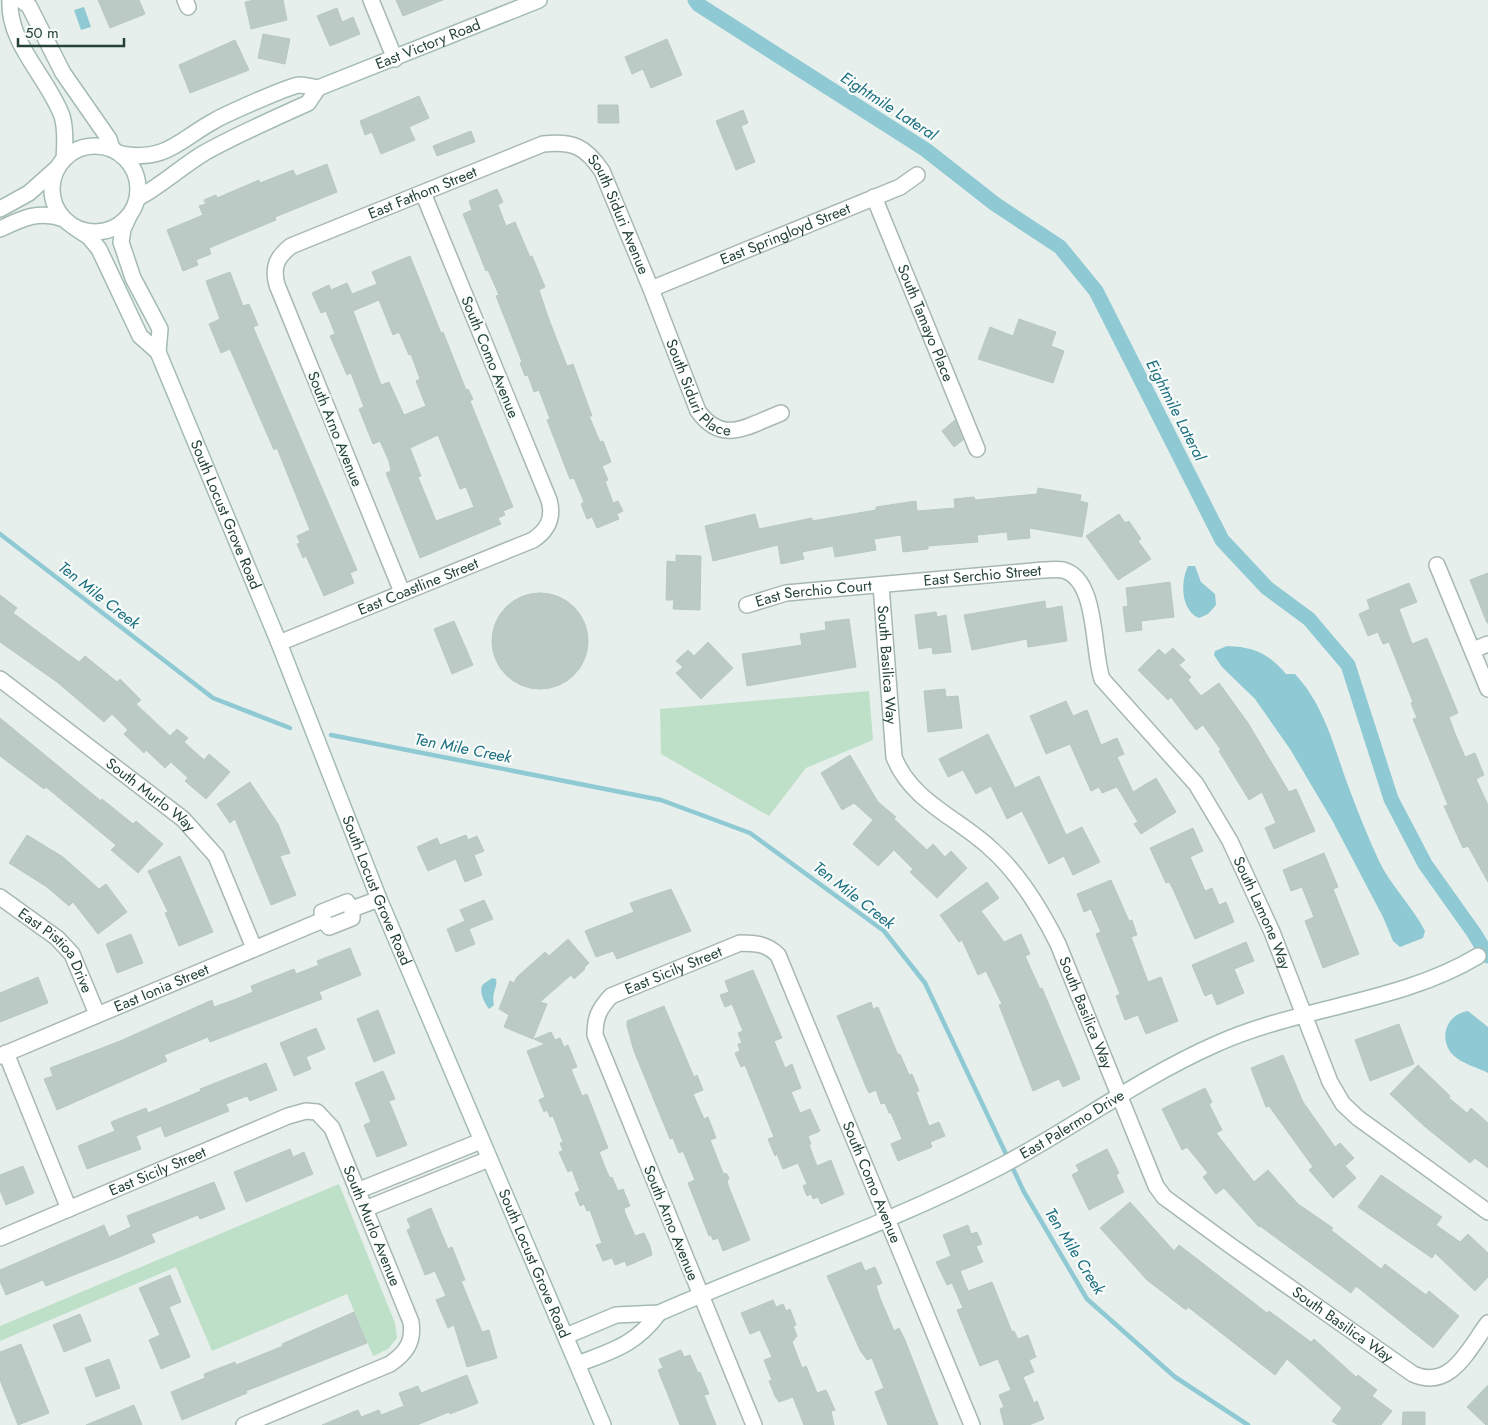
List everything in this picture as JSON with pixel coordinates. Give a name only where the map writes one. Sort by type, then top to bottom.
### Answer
[{"type":"street","points":[[10,0],[9,13],[16,32],[63,118],[61,163],[54,177],[52,197],[57,209],[69,223]]},
{"type":"street","points":[[0,229],[32,215],[44,214],[87,232],[100,232],[112,229],[130,215],[138,198],[138,179],[134,170],[116,151],[63,73],[29,6],[21,0]]},
{"type":"street","points":[[371,0],[395,59]]},
{"type":"street","name":"East Victory Road","points":[[116,151],[144,157],[156,155],[172,149],[214,121],[298,85],[318,88],[395,59],[539,0]]},
{"type":"street","name":"East Victory Road","points":[[138,198],[159,187],[184,166],[204,153],[308,103],[318,88]]},
{"type":"street","name":"East Fathom Street","points":[[275,265],[281,254],[291,246],[543,144],[560,142],[578,146]]},
{"type":"street","points":[[0,209],[29,193],[61,163],[81,148],[92,146],[116,151]]},
{"type":"street","name":"South Siduri Avenue","points":[[578,146],[592,156],[602,171],[651,289]]},
{"type":"street","name":"East Springloyd Street","points":[[651,289],[900,186],[917,175]]},
{"type":"street","name":"South Como Avenue","points":[[423,193],[549,500],[551,508],[550,521]]},
{"type":"street","name":"South Tamayo Place","points":[[874,197],[977,449]]},
{"type":"street","name":"South Locust Grove Road","points":[[130,215],[123,229],[121,242],[133,278],[160,329],[158,352]]},
{"type":"street","name":"South Locust Grove Road","points":[[69,223],[100,249],[140,336],[158,352],[279,643],[378,899],[603,1425]]},
{"type":"street","name":"South Arno Avenue","points":[[275,265],[276,285],[402,592]]},
{"type":"street","name":"South Siduri Place","points":[[651,289],[698,411],[705,420],[723,431],[734,430],[781,413]]},
{"type":"street","name":"East Coastline Street","points":[[279,643],[533,540],[543,534],[550,521]]},
{"type":"street","points":[[1437,565],[1488,688]]},
{"type":"street","name":"East Serchio Street","points":[[881,585],[1043,570],[1063,570],[1081,581]]},
{"type":"street","name":"South Lamone Way","points":[[1081,581],[1089,599],[1097,665],[1102,679],[1196,784],[1230,841],[1272,932],[1330,1082],[1344,1104],[1358,1118],[1488,1212]]},
{"type":"street","name":"East Serchio Court","points":[[747,606],[786,593],[881,585]]},
{"type":"street","name":"South Basilica Way","points":[[881,585],[894,758],[899,770],[908,783],[922,797],[961,823],[992,849],[1030,896],[1058,944],[1120,1093],[1156,1186],[1172,1204],[1413,1374],[1424,1379],[1435,1379],[1456,1367],[1488,1323]]},
{"type":"street","points":[[1473,650],[1488,644]]},
{"type":"street","name":"South Murlo Way","points":[[0,679],[183,819],[203,839],[216,856],[254,948]]},
{"type":"street","name":"East Pistioa Drive","points":[[0,897],[57,938],[72,954],[97,1014]]},
{"type":"street","name":"East Ionia Street","points":[[3,1054],[323,920],[322,912],[347,902],[352,909],[378,899]]},
{"type":"street","name":"East Sicily Street","points":[[595,1020],[599,1009],[611,996],[740,943],[764,945]]},
{"type":"street","name":"South Como Avenue","points":[[764,945],[778,955],[972,1425]]},
{"type":"street","name":"East Palermo Drive","points":[[566,1336],[616,1315],[659,1312],[887,1218],[1009,1160],[1120,1093],[1216,1044],[1304,1014],[1406,988],[1462,966],[1483,952]]},
{"type":"street","name":"South Arno Avenue","points":[[595,1020],[595,1035],[754,1425]]},
{"type":"street","points":[[3,1054],[70,1209]]},
{"type":"street","name":"East Sicily Street","points":[[0,1238],[288,1116],[306,1111],[317,1112]]},
{"type":"street","name":"South Murlo Avenue","points":[[244,1425],[390,1364],[402,1356],[410,1344],[413,1333],[411,1322],[332,1128],[317,1112]]},
{"type":"street","points":[[358,1191],[482,1141]]},
{"type":"street","points":[[365,1209],[489,1159]]},
{"type":"street","name":"East Palermo Drive","points":[[578,1364],[630,1343],[647,1329],[659,1312]]},
{"type":"green space","points":[[869,691],[873,740],[806,768],[769,816],[661,754],[660,709]]},
{"type":"green space","points":[[339,1184],[395,1323],[397,1338],[388,1349],[373,1356],[347,1294],[212,1351],[176,1267],[0,1341],[0,1326]]},
{"type":"water","points":[[84,7],[91,27],[81,30],[74,10]]},
{"type":"water","points":[[1188,566],[1195,566],[1201,582],[1215,594],[1216,605],[1208,614],[1199,618],[1189,609],[1184,595],[1184,580]]},
{"type":"water","points":[[1227,646],[1260,652],[1273,661],[1286,674],[1295,674],[1305,686],[1320,711],[1332,738],[1346,780],[1379,861],[1389,879],[1420,922],[1425,931],[1423,938],[1400,947],[1393,941],[1383,917],[1332,820],[1290,749],[1255,699],[1222,667],[1214,655],[1215,651]]},
{"type":"water","points":[[492,978],[496,979],[496,985],[493,997],[494,1005],[489,1009],[481,989]]},
{"type":"water","points":[[1468,1011],[1488,1027],[1488,1073],[1465,1063],[1448,1049],[1445,1035],[1450,1022],[1460,1013]]},
{"type":"building","points":[[98,0],[139,0],[145,14],[110,28]]},
{"type":"building","points":[[283,0],[287,20],[251,29],[245,2]]},
{"type":"building","points":[[396,0],[443,0],[403,16]]},
{"type":"building","points":[[337,8],[342,22],[353,17],[360,34],[330,46],[317,16]]},
{"type":"building","points":[[263,34],[290,39],[285,64],[258,58]]},
{"type":"building","points":[[667,39],[682,75],[651,88],[643,69],[632,74],[625,57]]},
{"type":"building","points":[[235,40],[249,70],[190,93],[179,65]]},
{"type":"building","points":[[419,96],[429,118],[409,127],[415,140],[381,154],[372,132],[365,135],[360,121]]},
{"type":"building","points":[[598,105],[618,105],[619,123],[598,123]]},
{"type":"building","points":[[743,110],[748,123],[741,126],[755,162],[736,170],[716,121]]},
{"type":"building","points":[[471,131],[475,142],[437,156],[433,146]]},
{"type":"building","points":[[327,164],[337,192],[275,217],[276,220],[209,248],[211,254],[196,260],[198,265],[183,271],[167,230],[203,215],[199,206],[206,204],[204,200],[216,195],[217,198],[259,180],[260,183],[293,170],[296,176]]},
{"type":"building","points":[[497,189],[503,202],[498,205],[506,226],[515,222],[545,287],[539,290],[548,317],[567,366],[573,364],[592,416],[589,416],[600,442],[603,441],[611,462],[602,466],[608,480],[605,481],[613,503],[618,501],[623,511],[617,514],[619,519],[597,528],[592,517],[587,519],[581,504],[584,502],[574,478],[570,479],[547,420],[550,419],[539,390],[534,392],[528,375],[525,376],[520,363],[522,362],[496,296],[499,295],[488,270],[486,271],[463,214],[472,210],[469,201]]},
{"type":"building","points":[[410,256],[466,390],[468,389],[473,399],[470,401],[513,507],[503,511],[505,515],[498,518],[501,524],[420,558],[386,473],[391,471],[389,461],[380,441],[373,444],[359,409],[364,407],[351,373],[347,375],[330,336],[335,334],[326,311],[321,313],[312,293],[329,285],[331,290],[347,283],[352,294],[377,284],[372,272]],"holes":[[[379,300],[393,335],[399,332],[409,355],[411,354],[420,379],[416,381],[426,406],[404,415],[389,382],[381,385],[353,311]],[[438,435],[460,489],[466,487],[474,507],[436,521],[418,477],[421,476],[410,448]]]},
{"type":"building","points":[[230,272],[243,306],[249,304],[258,325],[253,327],[357,570],[350,573],[354,583],[324,596],[306,556],[303,558],[297,544],[300,543],[297,536],[310,530],[277,448],[274,450],[230,349],[221,353],[209,324],[220,319],[206,281]]},
{"type":"building","points":[[1019,319],[1056,332],[1051,346],[1064,351],[1053,383],[978,359],[990,327],[1013,336]]},
{"type":"building","points":[[955,420],[963,440],[954,447],[942,431]]},
{"type":"building","points":[[1038,488],[1081,495],[1080,501],[1088,503],[1082,537],[1029,528],[1030,538],[1008,540],[1007,532],[977,535],[978,542],[928,546],[928,549],[903,552],[901,535],[874,539],[876,550],[835,557],[833,546],[802,552],[804,559],[781,564],[778,545],[713,561],[705,526],[755,514],[759,529],[812,518],[812,521],[876,510],[876,507],[916,501],[917,511],[955,508],[954,499],[974,497],[975,500],[1037,494]]},
{"type":"building","points":[[1119,514],[1125,523],[1129,521],[1141,539],[1138,541],[1151,559],[1118,580],[1086,536]]},
{"type":"building","points":[[676,555],[701,556],[700,610],[673,609],[674,600],[666,600],[667,561],[676,562]]},
{"type":"building","points":[[1488,573],[1488,623],[1487,623],[1470,580]]},
{"type":"building","points":[[1170,582],[1174,617],[1141,621],[1142,630],[1126,632],[1123,607],[1128,606],[1126,588]]},
{"type":"building","points":[[1409,583],[1417,602],[1399,609],[1412,644],[1427,638],[1458,713],[1449,717],[1454,731],[1465,757],[1475,753],[1484,775],[1476,779],[1488,805],[1488,882],[1468,846],[1463,848],[1444,806],[1448,805],[1413,719],[1417,718],[1411,703],[1413,702],[1389,642],[1383,644],[1378,632],[1368,636],[1359,614],[1370,609],[1367,600]]},
{"type":"building","points":[[540,593],[559,596],[574,607],[585,622],[588,641],[585,660],[574,675],[559,686],[540,689],[521,686],[506,675],[495,660],[492,641],[495,622],[506,607],[521,596]]},
{"type":"building","points":[[0,595],[17,608],[13,613],[79,662],[85,656],[117,682],[120,679],[141,700],[136,704],[170,736],[177,729],[188,738],[184,742],[204,760],[209,754],[230,772],[206,799],[185,781],[188,778],[171,762],[165,768],[146,750],[144,753],[124,734],[128,730],[112,714],[104,722],[57,682],[0,642]]},
{"type":"building","points":[[1045,601],[1046,609],[1062,606],[1067,641],[1028,647],[1027,639],[972,650],[964,615]]},
{"type":"building","points":[[936,612],[937,617],[946,615],[951,652],[933,654],[932,647],[919,649],[915,615]]},
{"type":"building","points":[[849,619],[856,667],[747,686],[742,654],[802,645],[800,634],[826,630],[825,622]]},
{"type":"building","points":[[454,621],[473,665],[452,674],[434,629]]},
{"type":"building","points":[[708,642],[733,668],[701,699],[676,673],[683,667],[676,661],[688,650],[694,656]]},
{"type":"building","points":[[1173,648],[1185,660],[1179,665],[1191,677],[1188,680],[1201,696],[1219,683],[1248,723],[1289,792],[1296,789],[1315,831],[1274,849],[1265,828],[1276,823],[1262,792],[1249,800],[1219,751],[1221,750],[1203,725],[1196,730],[1171,697],[1168,700],[1138,670],[1159,649],[1165,655]]},
{"type":"building","points":[[945,689],[946,697],[958,696],[962,728],[928,732],[924,691]]},
{"type":"building","points":[[1066,701],[1073,716],[1087,710],[1101,745],[1117,738],[1124,754],[1117,757],[1133,792],[1156,778],[1176,812],[1141,834],[1134,824],[1138,822],[1117,787],[1102,793],[1099,787],[1091,791],[1070,744],[1046,754],[1030,716]]},
{"type":"building","points":[[0,718],[101,801],[102,799],[133,824],[136,821],[163,844],[138,873],[111,850],[116,845],[46,787],[44,789],[0,756]]},
{"type":"building","points":[[988,734],[1015,788],[1039,776],[1066,835],[1082,827],[1100,862],[1073,875],[1064,856],[1049,864],[1022,811],[1007,819],[991,786],[976,794],[963,770],[948,777],[939,759]]},
{"type":"building","points":[[850,755],[878,802],[896,817],[894,819],[927,850],[933,844],[945,857],[951,851],[967,868],[937,898],[910,872],[913,869],[894,850],[878,866],[853,844],[873,820],[854,803],[842,810],[821,773]]},
{"type":"building","points":[[250,782],[278,824],[290,853],[280,856],[296,895],[271,905],[235,819],[230,823],[217,804]]},
{"type":"building","points":[[1193,828],[1203,851],[1190,857],[1205,891],[1212,888],[1219,905],[1226,902],[1234,922],[1195,939],[1173,889],[1169,882],[1166,883],[1150,848]]},
{"type":"building","points":[[27,835],[63,857],[99,889],[106,884],[127,912],[98,934],[73,902],[69,906],[47,887],[9,863]]},
{"type":"building","points":[[466,835],[468,840],[477,836],[484,851],[474,855],[482,875],[465,882],[456,859],[428,871],[417,847],[437,838],[440,845]]},
{"type":"building","points":[[1324,853],[1338,887],[1333,889],[1359,954],[1323,968],[1305,921],[1314,917],[1302,887],[1291,891],[1283,870]]},
{"type":"building","points":[[180,856],[213,932],[179,946],[165,913],[168,912],[148,871]]},
{"type":"building","points":[[1111,880],[1129,921],[1132,920],[1137,935],[1131,937],[1148,982],[1161,977],[1178,1021],[1146,1034],[1138,1015],[1125,1020],[1116,996],[1120,994],[1096,934],[1101,932],[1091,909],[1084,912],[1077,894]]},
{"type":"building","points":[[987,882],[999,898],[981,911],[1004,942],[1021,934],[1030,954],[1025,956],[1040,989],[1042,988],[1080,1079],[1063,1087],[1059,1079],[1033,1091],[999,1005],[1002,1004],[986,971],[978,975],[962,940],[959,942],[940,915]]},
{"type":"building","points":[[671,889],[691,931],[617,959],[613,951],[596,957],[585,931],[634,912],[630,903]]},
{"type":"building","points":[[484,900],[493,919],[469,929],[475,944],[456,952],[447,929],[465,921],[460,910]]},
{"type":"building","points":[[131,934],[143,963],[117,973],[106,944]]},
{"type":"building","points":[[568,939],[589,963],[585,969],[574,979],[571,975],[540,1002],[547,1004],[533,1039],[504,1027],[509,1015],[499,1009],[510,981],[514,983],[517,977],[545,952],[549,956]]},
{"type":"building","points":[[1246,942],[1254,961],[1234,969],[1244,993],[1217,1005],[1212,993],[1205,996],[1192,965]]},
{"type":"building","points":[[350,948],[361,975],[319,992],[322,999],[210,1042],[208,1037],[164,1055],[167,1061],[57,1110],[44,1079],[53,1076],[50,1068],[120,1041],[212,1000],[214,1007],[231,1001],[253,992],[251,986],[294,969],[296,974],[319,965],[317,961]]},
{"type":"building","points":[[753,970],[782,1038],[774,1041],[785,1068],[792,1064],[801,1088],[791,1092],[800,1113],[810,1109],[820,1131],[808,1136],[811,1144],[809,1145],[817,1166],[831,1160],[844,1194],[821,1204],[818,1197],[813,1199],[811,1194],[807,1196],[803,1186],[807,1184],[798,1163],[783,1169],[777,1154],[775,1156],[768,1139],[774,1137],[745,1065],[741,1067],[735,1053],[740,1051],[738,1044],[742,1043],[738,1033],[743,1031],[732,1004],[725,1007],[720,995],[729,992],[725,981]]},
{"type":"building","points":[[38,977],[48,1003],[0,1022],[0,993]]},
{"type":"building","points":[[871,1002],[873,1009],[878,1007],[898,1055],[900,1054],[909,1075],[912,1074],[919,1091],[916,1092],[929,1126],[939,1122],[945,1136],[930,1142],[932,1147],[898,1161],[891,1144],[902,1139],[891,1113],[889,1113],[885,1103],[881,1104],[876,1090],[869,1093],[837,1016]]},
{"type":"building","points":[[664,1006],[694,1077],[697,1075],[703,1090],[693,1094],[704,1119],[708,1117],[716,1138],[710,1140],[723,1173],[727,1174],[729,1178],[727,1182],[750,1240],[723,1251],[718,1238],[713,1240],[711,1235],[709,1236],[688,1183],[695,1180],[683,1151],[679,1153],[673,1138],[670,1139],[634,1051],[627,1026],[627,1021]]},
{"type":"building","points":[[378,1010],[395,1053],[374,1062],[357,1019]]},
{"type":"building","points":[[1399,1024],[1414,1064],[1370,1081],[1355,1040]]},
{"type":"building","points":[[316,1028],[325,1049],[306,1057],[311,1069],[294,1076],[280,1043]]},
{"type":"building","points":[[551,1032],[555,1040],[560,1038],[564,1047],[568,1045],[577,1067],[571,1069],[582,1096],[587,1094],[608,1148],[599,1152],[607,1172],[610,1178],[612,1177],[618,1191],[623,1189],[630,1206],[624,1208],[625,1213],[635,1236],[644,1233],[650,1246],[652,1255],[627,1266],[625,1261],[615,1265],[612,1258],[603,1261],[596,1245],[602,1243],[590,1210],[587,1211],[584,1204],[580,1206],[575,1193],[580,1191],[572,1170],[568,1172],[559,1152],[563,1151],[560,1143],[563,1142],[553,1116],[550,1117],[547,1110],[544,1112],[539,1100],[545,1097],[527,1051],[545,1044],[534,1039]]},
{"type":"building","points":[[1283,1055],[1303,1102],[1335,1147],[1340,1143],[1354,1158],[1345,1166],[1356,1178],[1333,1198],[1309,1170],[1313,1167],[1269,1106],[1266,1107],[1251,1068]]},
{"type":"building","points":[[266,1063],[277,1090],[250,1101],[247,1096],[226,1104],[229,1111],[165,1137],[161,1126],[136,1136],[141,1149],[87,1169],[78,1146],[115,1131],[111,1122],[146,1108],[148,1113],[201,1091],[200,1089]]},
{"type":"building","points":[[1418,1065],[1450,1096],[1449,1098],[1467,1113],[1471,1108],[1488,1123],[1488,1168],[1475,1158],[1470,1163],[1423,1125],[1390,1094]]},
{"type":"building","points":[[383,1071],[395,1099],[389,1101],[407,1145],[377,1157],[364,1125],[371,1122],[355,1083]]},
{"type":"building","points":[[1205,1088],[1212,1102],[1209,1104],[1222,1130],[1216,1133],[1254,1182],[1268,1170],[1298,1204],[1333,1228],[1331,1230],[1381,1269],[1385,1264],[1426,1295],[1429,1291],[1459,1316],[1433,1348],[1356,1286],[1351,1293],[1259,1227],[1224,1188],[1216,1194],[1203,1177],[1208,1173],[1187,1147],[1182,1150],[1162,1109]]},
{"type":"building","points":[[290,1149],[293,1157],[304,1152],[313,1174],[246,1202],[234,1172]]},
{"type":"building","points":[[1107,1149],[1119,1173],[1116,1175],[1124,1192],[1089,1210],[1072,1175],[1079,1171],[1076,1165]]},
{"type":"building","points":[[23,1166],[34,1193],[6,1205],[0,1190],[0,1175]]},
{"type":"building","points":[[1381,1175],[1442,1217],[1436,1225],[1460,1242],[1468,1234],[1488,1253],[1488,1277],[1475,1291],[1435,1253],[1432,1258],[1358,1207]]},
{"type":"building","points":[[214,1182],[225,1209],[200,1219],[198,1215],[151,1234],[155,1242],[46,1286],[43,1280],[6,1295],[0,1281],[0,1270],[104,1225],[109,1237],[131,1227],[127,1216]]},
{"type":"building","points":[[1130,1202],[1174,1251],[1179,1245],[1267,1313],[1269,1311],[1311,1342],[1314,1339],[1356,1377],[1358,1375],[1377,1390],[1372,1396],[1392,1411],[1381,1425],[1338,1425],[1332,1421],[1342,1408],[1287,1359],[1275,1375],[1188,1307],[1186,1310],[1147,1280],[1100,1228]]},
{"type":"building","points":[[431,1208],[448,1249],[452,1247],[465,1280],[461,1281],[482,1332],[489,1330],[497,1358],[467,1367],[454,1325],[448,1328],[436,1300],[446,1296],[435,1271],[425,1275],[407,1230],[411,1228],[407,1219]]},
{"type":"building","points":[[968,1225],[971,1234],[977,1232],[982,1244],[976,1246],[983,1262],[960,1271],[968,1291],[992,1282],[1012,1332],[1014,1331],[1018,1339],[1028,1335],[1036,1357],[1029,1360],[1034,1372],[1023,1377],[1034,1403],[1037,1401],[1044,1419],[1029,1425],[1004,1425],[1000,1409],[1004,1407],[999,1395],[1011,1390],[998,1359],[980,1366],[957,1310],[963,1308],[952,1283],[947,1285],[936,1262],[951,1256],[943,1235]]},
{"type":"building","points":[[861,1262],[865,1271],[875,1267],[882,1283],[876,1286],[880,1298],[894,1331],[899,1328],[905,1340],[938,1425],[888,1425],[875,1392],[884,1388],[872,1358],[867,1360],[860,1350],[827,1276]]},
{"type":"building","points":[[170,1275],[181,1302],[169,1307],[190,1357],[161,1369],[149,1340],[160,1335],[139,1288]]},
{"type":"building","points":[[773,1300],[776,1307],[783,1304],[786,1311],[790,1309],[796,1325],[793,1326],[797,1336],[792,1342],[802,1368],[806,1366],[817,1393],[826,1390],[835,1410],[831,1411],[834,1425],[804,1425],[793,1397],[779,1402],[775,1396],[769,1381],[772,1380],[764,1360],[772,1357],[760,1330],[750,1334],[741,1313]]},
{"type":"building","points":[[354,1312],[367,1343],[246,1391],[247,1393],[182,1420],[171,1392],[205,1378],[204,1374],[235,1362],[236,1365],[283,1346],[282,1344]]},
{"type":"building","points":[[80,1314],[91,1341],[64,1352],[53,1325]]},
{"type":"building","points":[[21,1344],[49,1413],[18,1425],[0,1380],[0,1352]]},
{"type":"building","points":[[681,1350],[684,1357],[690,1355],[698,1373],[700,1372],[709,1394],[704,1395],[716,1425],[680,1425],[658,1370],[663,1368],[659,1359]]},
{"type":"building","points":[[109,1359],[120,1388],[96,1397],[85,1368]]},
{"type":"building","points":[[467,1375],[478,1403],[450,1414],[449,1412],[417,1425],[322,1425],[358,1410],[361,1417],[379,1410],[381,1415],[404,1406],[399,1393],[418,1386],[421,1393]]},
{"type":"building","points":[[1488,1385],[1488,1425],[1486,1425],[1467,1407]]},
{"type":"building","points":[[134,1405],[142,1425],[86,1425]]},
{"type":"building","points":[[1403,1412],[1425,1412],[1425,1425],[1402,1425]]},
{"type":"waterway","name":"Eightmile Lateral","points":[[695,0],[699,5],[926,150],[995,204],[1060,247],[1096,291],[1222,540],[1267,588],[1309,619],[1348,665],[1391,799],[1425,864],[1488,956]]},
{"type":"waterway","name":"Ten Mile Creek","points":[[0,534],[213,698],[290,728]]},
{"type":"waterway","name":"Ten Mile Creek","points":[[331,735],[661,800],[750,833],[884,931],[925,983],[1024,1192],[1087,1299],[1175,1377],[1248,1425]]}]
